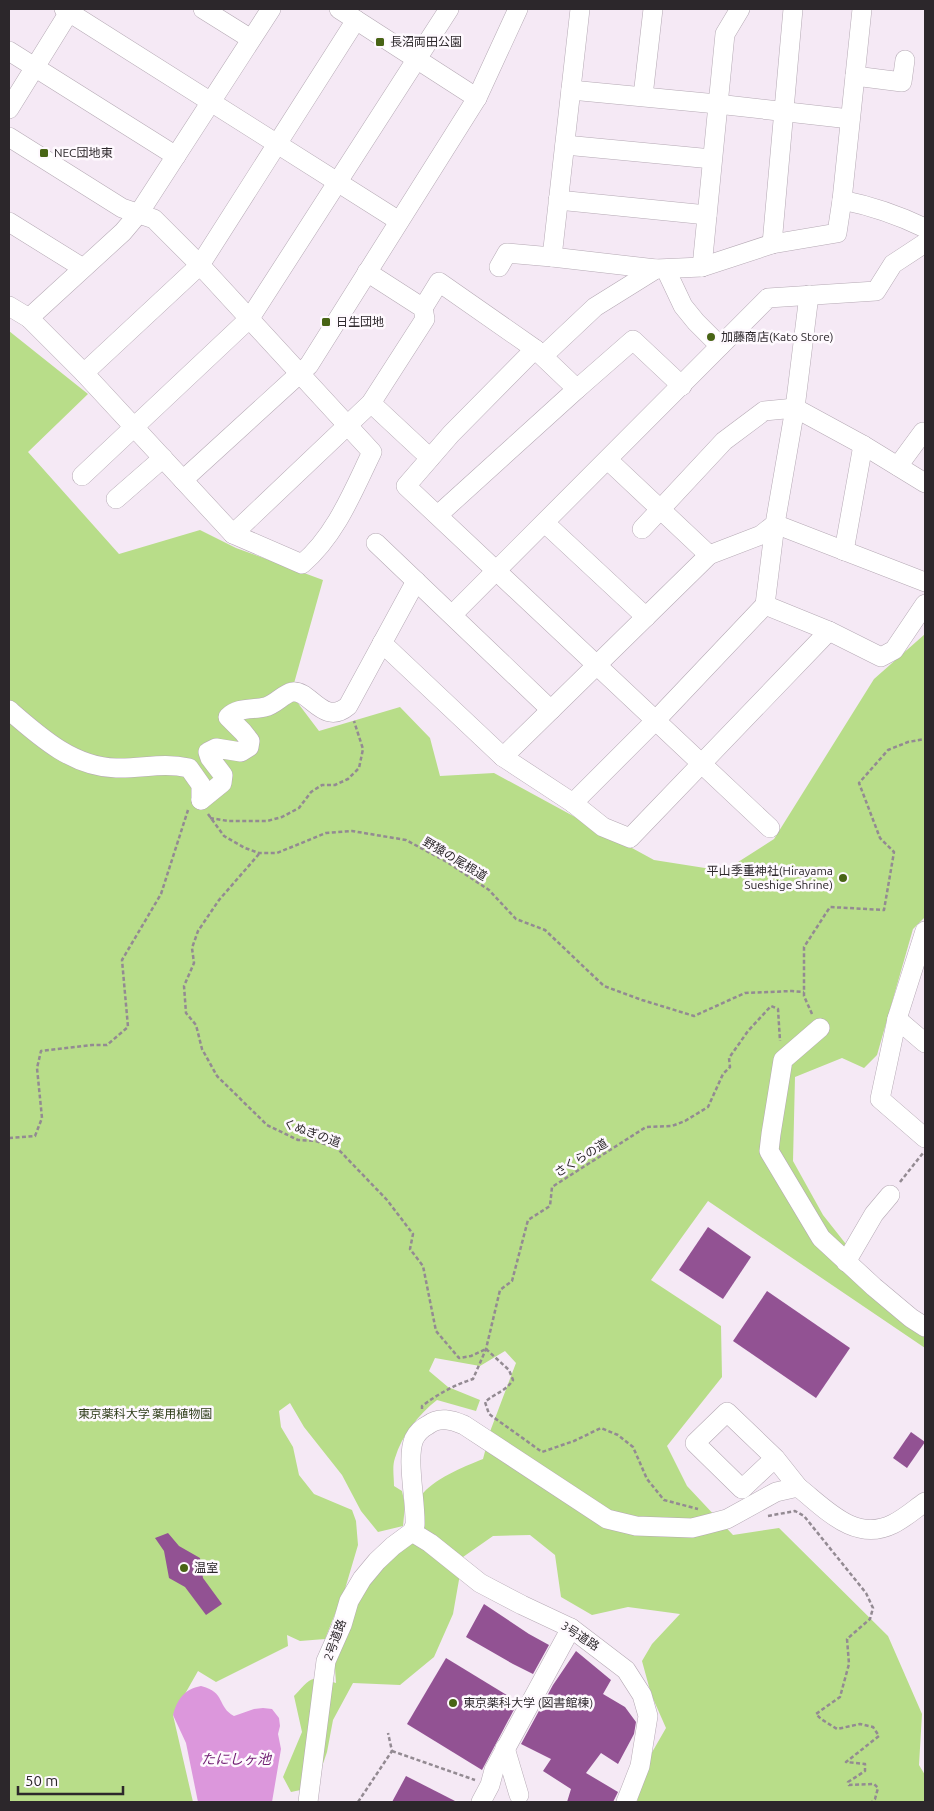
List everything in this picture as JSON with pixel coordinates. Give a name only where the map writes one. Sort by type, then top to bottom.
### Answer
[{"type":"street","points":[[203,9],[251,39]]},
{"type":"street","points":[[29,318],[123,232],[139,213],[271,9]]},
{"type":"street","points":[[339,9],[477,98]]},
{"type":"street","points":[[82,476],[250,318],[449,9]]},
{"type":"street","points":[[183,480],[309,365],[477,98],[518,9]]},
{"type":"street","points":[[552,257],[580,9]]},
{"type":"street","points":[[643,96],[652,9]]},
{"type":"street","points":[[702,267],[725,34],[740,9]]},
{"type":"street","points":[[772,244],[793,9]]},
{"type":"street","points":[[499,267],[507,253],[661,269],[702,267],[772,244],[837,233],[862,9]]},
{"type":"street","points":[[9,109],[36,68],[68,10],[398,221]]},
{"type":"street","points":[[84,373],[200,265],[356,20]]},
{"type":"street","points":[[9,51],[176,156]]},
{"type":"street","points":[[855,76],[902,82],[905,60]]},
{"type":"street","points":[[571,90],[850,119]]},
{"type":"street","points":[[9,137],[122,208],[154,219],[250,318],[372,452],[340,517],[314,554],[302,564],[233,534],[84,373],[29,318],[9,306]]},
{"type":"street","points":[[565,145],[712,159]]},
{"type":"street","points":[[558,200],[707,215]]},
{"type":"street","points":[[842,200],[866,204],[925,228]]},
{"type":"street","points":[[9,222],[83,268]]},
{"type":"street","points":[[452,615],[768,298],[876,291],[893,264],[925,242]]},
{"type":"street","points":[[661,269],[696,322],[720,346]]},
{"type":"street","points":[[661,269],[595,307],[539,353],[430,458],[406,486],[770,828]]},
{"type":"street","points":[[367,272],[424,308]]},
{"type":"street","points":[[233,534],[371,403],[425,319],[424,308],[439,282],[539,353],[577,389]]},
{"type":"street","points":[[573,803],[656,720],[765,606],[775,524],[796,408],[810,295]]},
{"type":"street","points":[[438,515],[633,340],[682,386]]},
{"type":"street","points":[[371,403],[430,458]]},
{"type":"street","points":[[642,529],[724,441],[764,410],[796,408],[863,445],[925,483]]},
{"type":"street","points":[[898,466],[922,432]]},
{"type":"street","points":[[844,551],[863,445]]},
{"type":"street","points":[[116,499],[163,458]]},
{"type":"street","points":[[608,460],[709,555]]},
{"type":"street","points":[[545,523],[646,617]]},
{"type":"street","points":[[775,524],[925,582]]},
{"type":"street","points":[[503,757],[709,555],[761,536],[775,524]]},
{"type":"street","points":[[376,543],[551,710]]},
{"type":"street","points":[[195,804],[222,783],[223,775],[210,758],[208,752],[216,748],[241,752],[249,747],[250,742],[247,737],[228,717],[232,712],[251,708],[266,708],[292,692],[298,693],[324,710],[336,713],[348,706],[416,581]]},
{"type":"street","points":[[765,606],[829,632],[881,657],[894,650],[925,604]]},
{"type":"street","points":[[382,643],[503,757],[573,803],[603,827],[630,838],[829,632]]},
{"type":"street","points":[[9,710],[64,754],[96,767],[117,768],[172,764],[189,768],[200,785],[195,804]]},
{"type":"street","points":[[925,933],[897,1019],[880,1099],[925,1138]]},
{"type":"street","points":[[897,1019],[925,1043]]},
{"type":"street","points":[[820,1028],[783,1060],[770,1134],[770,1150],[821,1238],[911,1318],[925,1327]]},
{"type":"street","points":[[846,1262],[874,1214],[890,1195]]},
{"type":"street","points":[[412,1532],[415,1525],[411,1453],[414,1439],[422,1429],[433,1421],[449,1419],[464,1425],[606,1519],[636,1526],[692,1528],[727,1519],[776,1492],[798,1487]]},
{"type":"street","points":[[774,1458],[798,1487],[843,1522],[867,1531],[892,1525],[925,1502]]},
{"type":"street","name":"3号道路","points":[[412,1532],[430,1543],[480,1583],[571,1628],[626,1670],[642,1695],[648,1716],[640,1766],[626,1802]]},
{"type":"street","name":"2号道路","points":[[308,1802],[326,1661],[342,1625],[349,1601],[362,1579],[377,1562],[393,1546],[412,1532]]},
{"type":"street","points":[[481,1802],[505,1748],[571,1628]]},
{"type":"street","points":[[505,1748],[525,1798]]},
{"type":"street","points":[[490,1785],[525,1798]]},
{"type":"path","points":[[210,818],[228,821],[267,821],[282,817],[299,808],[311,792],[322,785],[335,785],[348,779],[358,768],[363,749],[357,734],[353,714],[348,706]]},
{"type":"path","points":[[820,1028],[808,1005],[804,992],[804,947],[830,907],[884,910],[894,852],[880,838],[859,783],[888,750],[908,742],[925,739]]},
{"type":"path","points":[[9,1138],[35,1136],[42,1118],[36,1068],[41,1051],[107,1045],[128,1027],[122,960],[161,894],[195,804]]},
{"type":"path","name":"野猿の尾根道","points":[[195,804],[210,818],[224,836],[245,848],[259,853],[277,853],[326,834],[352,831],[406,840],[447,862],[489,890],[516,919],[545,930],[604,986],[642,1000],[694,1016],[745,993],[804,992]]},
{"type":"path","name":"くぬぎの道","points":[[259,853],[211,911],[198,932],[192,948],[194,963],[184,986],[186,1012],[196,1025],[202,1049],[218,1076],[268,1125],[298,1140],[316,1142],[338,1149],[376,1187],[414,1234],[410,1249],[423,1266],[436,1331],[459,1358],[471,1356],[486,1349]]},
{"type":"path","name":"さくらの道","points":[[486,1349],[500,1290],[512,1282],[528,1220],[550,1206],[552,1187],[646,1127],[672,1126],[685,1121],[708,1107],[723,1074],[730,1067],[729,1058],[748,1031],[770,1006],[778,1008],[783,1060]]},
{"type":"path","points":[[890,1195],[925,1150]]},
{"type":"path","points":[[422,1429],[422,1406],[437,1395],[472,1378],[486,1349],[508,1370],[513,1380],[507,1389],[492,1396],[485,1402],[489,1414],[542,1452],[601,1428],[618,1435],[633,1447],[647,1479],[664,1500],[727,1519]]},
{"type":"path","points":[[761,1517],[795,1511],[804,1516],[866,1593],[873,1608],[870,1619],[847,1639],[849,1664],[840,1697],[816,1714],[820,1719],[837,1729],[860,1724],[873,1727],[879,1736],[846,1762],[865,1764],[865,1771],[848,1782],[849,1786],[874,1784],[878,1788],[876,1799],[872,1802]]},
{"type":"path","points":[[358,1802],[392,1750],[388,1733]]},
{"type":"path","points":[[392,1750],[490,1785]]},
{"type":"green space","name":"東京薬科大学 薬用植物園","points":[[9,331],[88,394],[28,452],[119,554],[200,530],[236,548],[323,580],[291,694],[319,731],[400,707],[430,738],[440,776],[494,773],[654,860],[724,871],[774,839],[874,679],[925,634],[925,917],[913,929],[877,1055],[864,1068],[842,1058],[795,1077],[793,1161],[823,1215],[913,1329],[925,1323],[925,1348],[708,1201],[651,1280],[721,1326],[722,1377],[667,1446],[687,1486],[733,1535],[779,1528],[888,1636],[922,1714],[919,1765],[925,1775],[925,1802],[637,1802],[643,1768],[666,1728],[651,1694],[642,1661],[652,1644],[680,1614],[628,1607],[592,1615],[561,1597],[555,1555],[530,1535],[493,1536],[463,1557],[453,1614],[434,1657],[400,1685],[353,1683],[333,1720],[327,1752],[315,1787],[291,1792],[283,1777],[302,1732],[294,1696],[312,1679],[336,1683],[334,1653],[360,1597],[372,1579],[403,1548],[421,1496],[441,1479],[483,1459],[491,1429],[516,1363],[505,1351],[480,1366],[435,1358],[429,1371],[448,1387],[480,1400],[476,1411],[437,1400],[423,1412],[406,1433],[398,1450],[393,1468],[394,1486],[402,1491],[405,1505],[403,1526],[378,1532],[361,1511],[342,1475],[304,1427],[290,1403],[279,1411],[281,1427],[293,1447],[299,1475],[314,1494],[352,1510],[356,1521],[358,1545],[345,1589],[325,1639],[300,1641],[287,1635],[288,1646],[216,1682],[198,1671],[173,1715],[193,1802],[9,1802]]},
{"type":"water","name":"たにしヶ池","points":[[201,1686],[214,1692],[225,1708],[234,1716],[263,1708],[272,1709],[279,1718],[278,1734],[281,1749],[272,1802],[198,1802],[186,1743],[173,1715],[182,1696],[195,1687]]},
{"type":"building","points":[[708,1227],[751,1257],[723,1299],[679,1270]]},
{"type":"building","points":[[767,1291],[850,1348],[816,1398],[733,1341]]},
{"type":"building","points":[[911,1432],[925,1442],[907,1468],[893,1458]]},
{"type":"building","name":"温室","points":[[168,1533],[179,1546],[200,1558],[203,1578],[222,1604],[206,1615],[185,1587],[169,1578],[164,1551],[155,1538]]},
{"type":"building","points":[[484,1604],[549,1645],[533,1674],[466,1637]]},
{"type":"building","points":[[576,1651],[611,1680],[603,1694],[625,1707],[636,1722],[634,1734],[618,1764],[601,1753],[586,1773],[618,1792],[613,1802],[567,1802],[571,1789],[543,1771],[551,1759],[521,1744],[553,1685]]},
{"type":"building","points":[[446,1658],[518,1702],[482,1770],[407,1724]]},
{"type":"building","points":[[406,1776],[457,1802],[392,1802]]},
{"type":"place","name":"長沼両田公園","points":[[380,42]]},
{"type":"place","name":"NEC団地東","points":[[44,153]]},
{"type":"place","name":"日生団地","points":[[326,322]]},
{"type":"place","name":"加藤商店(Kato Store)","points":[[711,337]]},
{"type":"place","name":"平山季重神社(Hirayama Sueshige Shrine)","points":[[843,878]]},
{"type":"place","name":"温室","points":[[184,1568]]},
{"type":"place","name":"東京薬科大学 (図書館棟)","points":[[453,1703]]}]
